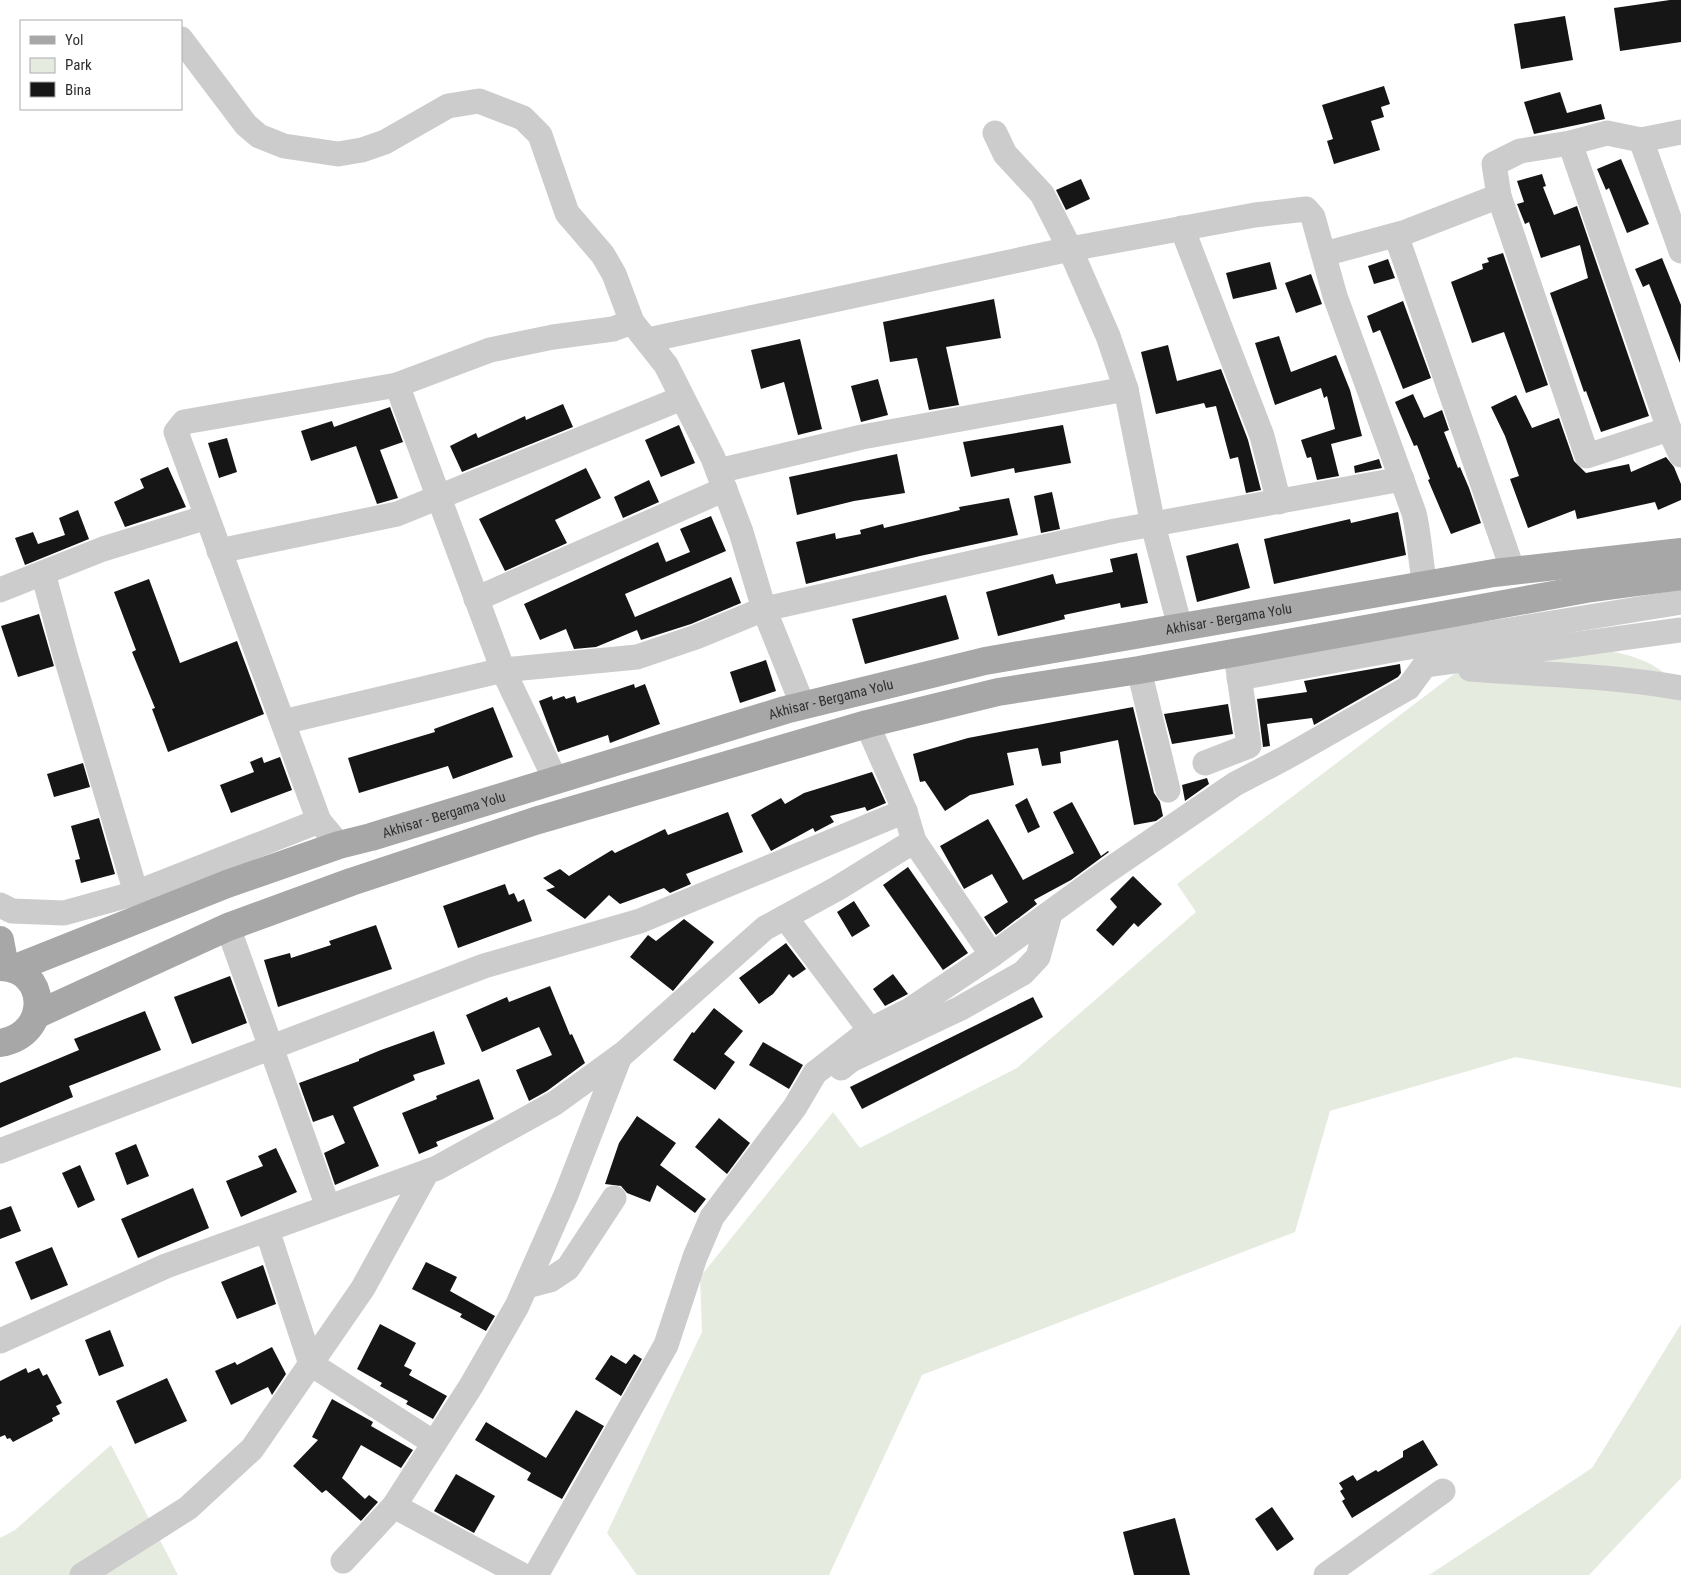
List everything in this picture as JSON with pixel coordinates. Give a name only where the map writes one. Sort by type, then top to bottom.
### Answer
[{"type":"main road","name":"Akhisar - Bergama Yolu","points":[[6,967],[227,884],[338,845],[371,837],[555,779],[803,706],[985,661],[1513,571],[1681,552]]},
{"type":"main road","points":[[36,1015],[228,927],[351,882],[535,821],[867,724],[998,692],[1139,670],[1464,610],[1681,576]]},
{"type":"main road","points":[[0,940],[6,967],[31,982],[36,992],[36,1015],[31,1026],[22,1035],[11,1041],[0,1043]]},
{"type":"street","points":[[182,40],[246,125],[259,136],[284,146],[338,154],[362,150],[385,142],[448,106],[479,101],[524,118],[540,135],[567,213],[603,255],[614,274],[640,331],[666,365],[721,480],[741,532],[764,609],[803,706]]},
{"type":"street","points":[[1669,429],[1587,456],[1499,196],[1494,164],[1520,151],[1607,133],[1641,140],[1681,132]]},
{"type":"street","points":[[995,133],[1005,154],[1042,194],[1070,249],[1108,336],[1126,389],[1153,525],[1180,627]]},
{"type":"street","points":[[1641,140],[1681,251]]},
{"type":"street","points":[[1570,142],[1669,429],[1681,455]]},
{"type":"street","points":[[1324,254],[1396,235],[1499,196]]},
{"type":"street","points":[[338,845],[319,821],[176,432],[184,422],[396,386],[490,350],[553,337],[614,329],[640,331],[1182,228],[1306,209],[1313,217],[1335,296],[1402,479],[1420,538],[1420,562],[1426,585]]},
{"type":"street","points":[[1182,228],[1262,436],[1279,502]]},
{"type":"street","points":[[1396,235],[1513,571]]},
{"type":"street","points":[[396,386],[503,670],[555,779]]},
{"type":"street","points":[[476,599],[721,480],[862,437],[1126,389]]},
{"type":"street","points":[[220,551],[397,514],[682,398]]},
{"type":"street","points":[[283,722],[503,670],[638,657],[696,637],[764,609],[1115,531],[1402,479]]},
{"type":"street","points":[[0,590],[103,549],[207,517]]},
{"type":"street","points":[[43,573],[136,893]]},
{"type":"street","points":[[1239,678],[1442,641],[1681,602]]},
{"type":"street","points":[[536,1575],[666,1345],[695,1257],[712,1217],[795,1107],[814,1073],[870,1030],[910,1010],[1235,784],[1286,758],[1408,688],[1464,610]]},
{"type":"street","points":[[1425,664],[1681,630]]},
{"type":"street","points":[[1205,763],[1249,746],[1235,651]]},
{"type":"street","points":[[1425,664],[1534,674],[1593,676],[1681,688]]},
{"type":"street","points":[[1139,670],[1168,790]]},
{"type":"street","points":[[867,724],[906,811],[914,841],[992,954]]},
{"type":"street","points":[[0,1151],[484,966],[640,921],[906,811]]},
{"type":"street","points":[[0,905],[12,911],[64,913],[136,893],[319,821]]},
{"type":"street","points":[[0,1341],[166,1266],[427,1172],[555,1103],[620,1056],[765,928],[838,888],[914,841]]},
{"type":"street","points":[[795,1107],[851,1060],[962,1008],[1023,973],[1038,957],[1050,914]]},
{"type":"street","points":[[785,917],[870,1030]]},
{"type":"street","points":[[228,927],[328,1207]]},
{"type":"street","points":[[343,1561],[394,1506],[475,1378],[517,1306],[566,1195],[620,1056]]},
{"type":"street","points":[[82,1575],[188,1508],[252,1449],[362,1288],[427,1172]]},
{"type":"street","points":[[527,1286],[550,1280],[568,1268],[614,1198]]},
{"type":"street","points":[[267,1230],[311,1364],[434,1443]]},
{"type":"street","points":[[1326,1575],[1443,1491]]},
{"type":"street","points":[[394,1506],[522,1575]]},
{"type":"green space","points":[[1583,648],[1624,654],[1636,658],[1659,669],[1681,688],[1681,1088],[1516,1057],[1330,1111],[1295,1232],[922,1375],[829,1575],[637,1575],[607,1533],[702,1332],[700,1277],[833,1112],[860,1148],[1017,1068],[1196,912],[1177,884],[1466,665]]},
{"type":"green space","points":[[1681,1324],[1681,1478],[1589,1575],[1429,1575],[1592,1468]]},
{"type":"green space","points":[[111,1445],[178,1575],[0,1575],[0,1538],[15,1530]]},
{"type":"building","points":[[1681,0],[1681,42],[1620,51],[1614,8]]},
{"type":"building","points":[[1565,16],[1573,60],[1521,69],[1514,24]]},
{"type":"building","points":[[1384,86],[1390,104],[1381,107],[1384,117],[1371,121],[1380,150],[1334,164],[1327,141],[1333,139],[1322,105]]},
{"type":"building","points":[[1560,92],[1567,113],[1601,104],[1605,119],[1534,134],[1524,102]]},
{"type":"building","points":[[1621,159],[1649,224],[1627,233],[1609,188],[1606,190],[1597,169]]},
{"type":"building","points":[[1542,174],[1546,186],[1543,187],[1554,215],[1577,206],[1649,416],[1601,432],[1586,391],[1584,392],[1550,293],[1588,278],[1580,245],[1541,258],[1529,222],[1525,224],[1517,204],[1524,202],[1517,181]]},
{"type":"building","points":[[1081,179],[1090,199],[1066,210],[1056,190]]},
{"type":"building","points":[[1503,253],[1548,385],[1526,393],[1504,332],[1472,343],[1451,282],[1483,269],[1482,264],[1489,262],[1487,258]]},
{"type":"building","points":[[1662,258],[1681,305],[1680,363],[1649,284],[1643,287],[1635,269]]},
{"type":"building","points":[[1388,259],[1395,278],[1374,284],[1368,266]]},
{"type":"building","points":[[1270,262],[1277,289],[1233,299],[1226,273]]},
{"type":"building","points":[[1311,274],[1322,304],[1296,313],[1285,283]]},
{"type":"building","points":[[994,299],[1001,338],[946,347],[959,405],[929,410],[917,358],[890,362],[883,322]]},
{"type":"building","points":[[1403,301],[1431,378],[1403,389],[1380,330],[1373,333],[1367,316]]},
{"type":"building","points":[[1279,336],[1291,372],[1336,355],[1350,390],[1362,436],[1331,444],[1339,476],[1317,480],[1311,457],[1307,458],[1301,440],[1335,429],[1327,396],[1324,398],[1321,388],[1275,405],[1255,343]]},
{"type":"building","points":[[800,339],[822,429],[798,435],[784,382],[761,389],[751,350]]},
{"type":"building","points":[[1168,345],[1177,381],[1221,369],[1248,440],[1261,490],[1246,493],[1238,457],[1230,459],[1216,406],[1206,408],[1204,403],[1156,414],[1141,352]]},
{"type":"building","points":[[878,379],[888,415],[861,422],[851,386]]},
{"type":"building","points":[[1413,394],[1424,418],[1442,410],[1449,430],[1444,432],[1458,468],[1460,467],[1469,488],[1481,523],[1451,534],[1428,480],[1430,479],[1417,445],[1414,446],[1395,402]]},
{"type":"building","points":[[1516,395],[1532,428],[1559,418],[1574,461],[1586,473],[1629,464],[1631,472],[1666,457],[1674,467],[1681,484],[1681,500],[1658,510],[1655,502],[1577,519],[1575,510],[1528,528],[1510,479],[1519,476],[1505,436],[1491,407]]},
{"type":"building","points":[[563,404],[573,427],[462,472],[450,446],[476,433],[478,438],[525,416],[526,420]]},
{"type":"building","points":[[390,407],[403,442],[380,450],[398,498],[377,504],[356,446],[311,461],[301,431],[332,421],[334,427]]},
{"type":"building","points":[[679,425],[695,463],[661,477],[645,440]]},
{"type":"building","points":[[1063,425],[1071,463],[1015,473],[1014,468],[971,477],[963,442]]},
{"type":"building","points":[[227,438],[237,472],[219,478],[208,443]]},
{"type":"building","points":[[897,454],[905,493],[854,501],[797,515],[789,477]]},
{"type":"building","points":[[1379,459],[1382,468],[1355,473],[1354,466]]},
{"type":"building","points":[[168,467],[186,507],[125,527],[114,502],[144,488],[140,479]]},
{"type":"building","points":[[586,468],[601,498],[555,520],[567,543],[505,571],[479,519]]},
{"type":"building","points":[[649,480],[659,502],[623,518],[614,497]]},
{"type":"building","points":[[1052,492],[1060,529],[1041,533],[1034,496]]},
{"type":"building","points":[[1009,498],[1018,535],[920,556],[806,584],[796,542],[835,533],[836,539],[861,534],[860,530],[883,524],[884,528],[960,510],[959,507]]},
{"type":"building","points":[[78,510],[89,539],[25,565],[15,538],[33,532],[38,544],[65,535],[59,518]]},
{"type":"building","points":[[1398,512],[1406,555],[1274,584],[1264,539],[1350,519],[1351,523]]},
{"type":"building","points":[[711,516],[726,551],[625,594],[635,617],[731,577],[741,603],[691,624],[641,640],[637,630],[596,647],[574,649],[566,629],[540,640],[524,604],[658,542],[666,562],[690,552],[680,529]]},
{"type":"building","points":[[1238,543],[1250,588],[1197,602],[1186,556]]},
{"type":"building","points":[[1137,553],[1148,603],[1121,608],[1120,603],[1064,615],[1065,619],[998,636],[986,592],[1053,574],[1056,584],[1113,572],[1110,559]]},
{"type":"building","points":[[149,579],[180,663],[237,641],[264,714],[168,752],[152,709],[155,708],[132,652],[136,650],[114,592]]},
{"type":"building","points":[[946,595],[959,639],[865,664],[852,619]]},
{"type":"building","points":[[39,614],[54,666],[18,677],[1,626]]},
{"type":"building","points":[[766,660],[776,691],[740,703],[730,672]]},
{"type":"building","points":[[1400,664],[1401,673],[1398,677],[1314,725],[1312,718],[1267,724],[1270,746],[1263,747],[1257,699],[1307,692],[1304,681]]},
{"type":"building","points":[[634,684],[635,688],[645,684],[660,724],[610,743],[608,735],[558,752],[539,701],[552,696],[553,700],[564,696],[566,699],[575,696],[577,703]]},
{"type":"building","points":[[1228,704],[1233,734],[1172,744],[1164,714]]},
{"type":"building","points":[[493,707],[513,757],[453,779],[448,766],[359,793],[348,758],[435,732],[434,729]]},
{"type":"building","points":[[1133,707],[1154,793],[1160,802],[1163,816],[1156,821],[1134,825],[1118,740],[1060,752],[1061,763],[1042,766],[1038,748],[1007,753],[1014,785],[970,795],[945,811],[925,781],[920,782],[913,754],[968,738]]},
{"type":"building","points":[[262,757],[264,763],[280,757],[292,790],[231,813],[220,785],[254,772],[250,762]]},
{"type":"building","points":[[83,763],[90,787],[54,797],[47,774]]},
{"type":"building","points":[[872,772],[886,803],[867,811],[865,807],[830,816],[834,822],[815,832],[813,828],[771,851],[751,815],[781,798],[785,804],[804,793]]},
{"type":"building","points":[[1207,778],[1209,784],[1185,801],[1182,785]]},
{"type":"building","points":[[1027,798],[1040,827],[1028,833],[1015,805]]},
{"type":"building","points":[[1072,802],[1101,856],[1109,852],[1071,880],[1034,900],[1037,904],[996,935],[984,917],[1008,902],[992,874],[964,889],[940,846],[988,819],[1023,880],[1074,853],[1053,812]]},
{"type":"building","points":[[728,812],[743,852],[686,874],[691,884],[670,893],[664,888],[620,904],[609,895],[585,919],[546,890],[555,887],[543,878],[560,869],[569,876],[612,850],[615,853],[665,829],[668,835]]},
{"type":"building","points":[[99,818],[115,874],[81,883],[75,860],[80,859],[71,826]]},
{"type":"building","points":[[908,867],[968,953],[943,970],[883,885]]},
{"type":"building","points":[[1133,876],[1162,904],[1138,927],[1134,923],[1113,946],[1096,930],[1117,907],[1110,899]]},
{"type":"building","points":[[505,884],[509,895],[514,893],[518,902],[524,899],[532,921],[458,948],[443,906]]},
{"type":"building","points":[[854,901],[870,926],[852,937],[837,912]]},
{"type":"building","points":[[684,919],[714,942],[673,991],[630,957],[648,935],[656,941]]},
{"type":"building","points":[[376,925],[392,969],[278,1007],[264,960],[290,953],[291,958],[331,945],[329,941]]},
{"type":"building","points":[[786,943],[806,969],[793,978],[789,974],[773,994],[759,1004],[739,978]]},
{"type":"building","points":[[893,974],[908,994],[885,1006],[873,989]]},
{"type":"building","points":[[230,976],[247,1023],[192,1044],[174,997]]},
{"type":"building","points":[[550,986],[570,1035],[572,1034],[585,1063],[547,1091],[529,1101],[516,1070],[552,1055],[539,1027],[482,1052],[466,1015],[507,997],[509,1002]]},
{"type":"building","points":[[1033,997],[1043,1017],[862,1109],[850,1087]]},
{"type":"building","points":[[714,1008],[743,1031],[724,1054],[735,1062],[715,1090],[673,1060],[692,1032],[694,1033]]},
{"type":"building","points":[[145,1011],[161,1050],[69,1086],[73,1097],[0,1128],[0,1083],[79,1050],[74,1039]]},
{"type":"building","points":[[434,1031],[445,1064],[413,1075],[415,1080],[353,1107],[379,1166],[335,1185],[324,1153],[345,1143],[333,1115],[313,1122],[299,1083]]},
{"type":"building","points":[[763,1042],[803,1065],[789,1089],[749,1065]]},
{"type":"building","points":[[479,1079],[494,1119],[436,1142],[438,1146],[419,1154],[402,1113],[437,1099],[436,1096]]},
{"type":"building","points":[[637,1116],[676,1143],[660,1165],[706,1199],[695,1213],[657,1185],[650,1202],[627,1193],[621,1186],[605,1184],[619,1143]]},
{"type":"building","points":[[719,1118],[750,1143],[727,1174],[695,1147]]},
{"type":"building","points":[[136,1144],[149,1176],[127,1185],[115,1153]]},
{"type":"building","points":[[276,1148],[297,1192],[241,1217],[226,1181],[263,1166],[258,1156]]},
{"type":"building","points":[[80,1165],[95,1200],[78,1208],[62,1173]]},
{"type":"building","points":[[193,1188],[209,1228],[138,1258],[121,1219]]},
{"type":"building","points":[[11,1206],[21,1231],[0,1239],[0,1210]]},
{"type":"building","points":[[52,1247],[68,1285],[31,1300],[15,1262]]},
{"type":"building","points":[[426,1262],[457,1277],[450,1291],[495,1316],[486,1331],[460,1317],[462,1314],[412,1289]]},
{"type":"building","points":[[263,1265],[276,1304],[237,1319],[221,1282]]},
{"type":"building","points":[[380,1324],[416,1343],[404,1366],[412,1370],[409,1375],[447,1396],[433,1419],[406,1404],[408,1401],[380,1386],[382,1383],[357,1369]]},
{"type":"building","points":[[110,1330],[124,1366],[99,1376],[85,1340]]},
{"type":"building","points":[[272,1347],[286,1374],[272,1395],[268,1387],[231,1405],[215,1371],[235,1362],[237,1365]]},
{"type":"building","points":[[634,1354],[642,1359],[621,1396],[595,1379],[611,1355],[626,1364]]},
{"type":"building","points":[[26,1368],[28,1373],[39,1368],[43,1376],[47,1374],[62,1403],[56,1406],[60,1414],[52,1418],[53,1421],[13,1442],[10,1438],[7,1439],[5,1435],[0,1437],[0,1381]]},
{"type":"building","points":[[167,1378],[187,1421],[135,1444],[116,1401]]},
{"type":"building","points":[[332,1399],[373,1422],[371,1426],[413,1450],[401,1468],[361,1445],[342,1478],[365,1499],[369,1495],[378,1502],[361,1521],[326,1490],[322,1493],[293,1466],[318,1440],[312,1437]]},
{"type":"building","points":[[576,1410],[604,1426],[562,1499],[527,1480],[531,1473],[475,1440],[486,1422],[546,1458]]},
{"type":"building","points":[[1423,1440],[1438,1465],[1352,1518],[1342,1501],[1345,1499],[1340,1491],[1343,1489],[1339,1483],[1353,1475],[1357,1481],[1376,1470],[1378,1472],[1403,1457],[1403,1451]]},
{"type":"building","points":[[456,1474],[495,1496],[474,1533],[434,1511]]},
{"type":"building","points":[[1272,1507],[1294,1539],[1277,1551],[1255,1519]]},
{"type":"building","points":[[1175,1518],[1190,1575],[1134,1575],[1123,1532]]}]
